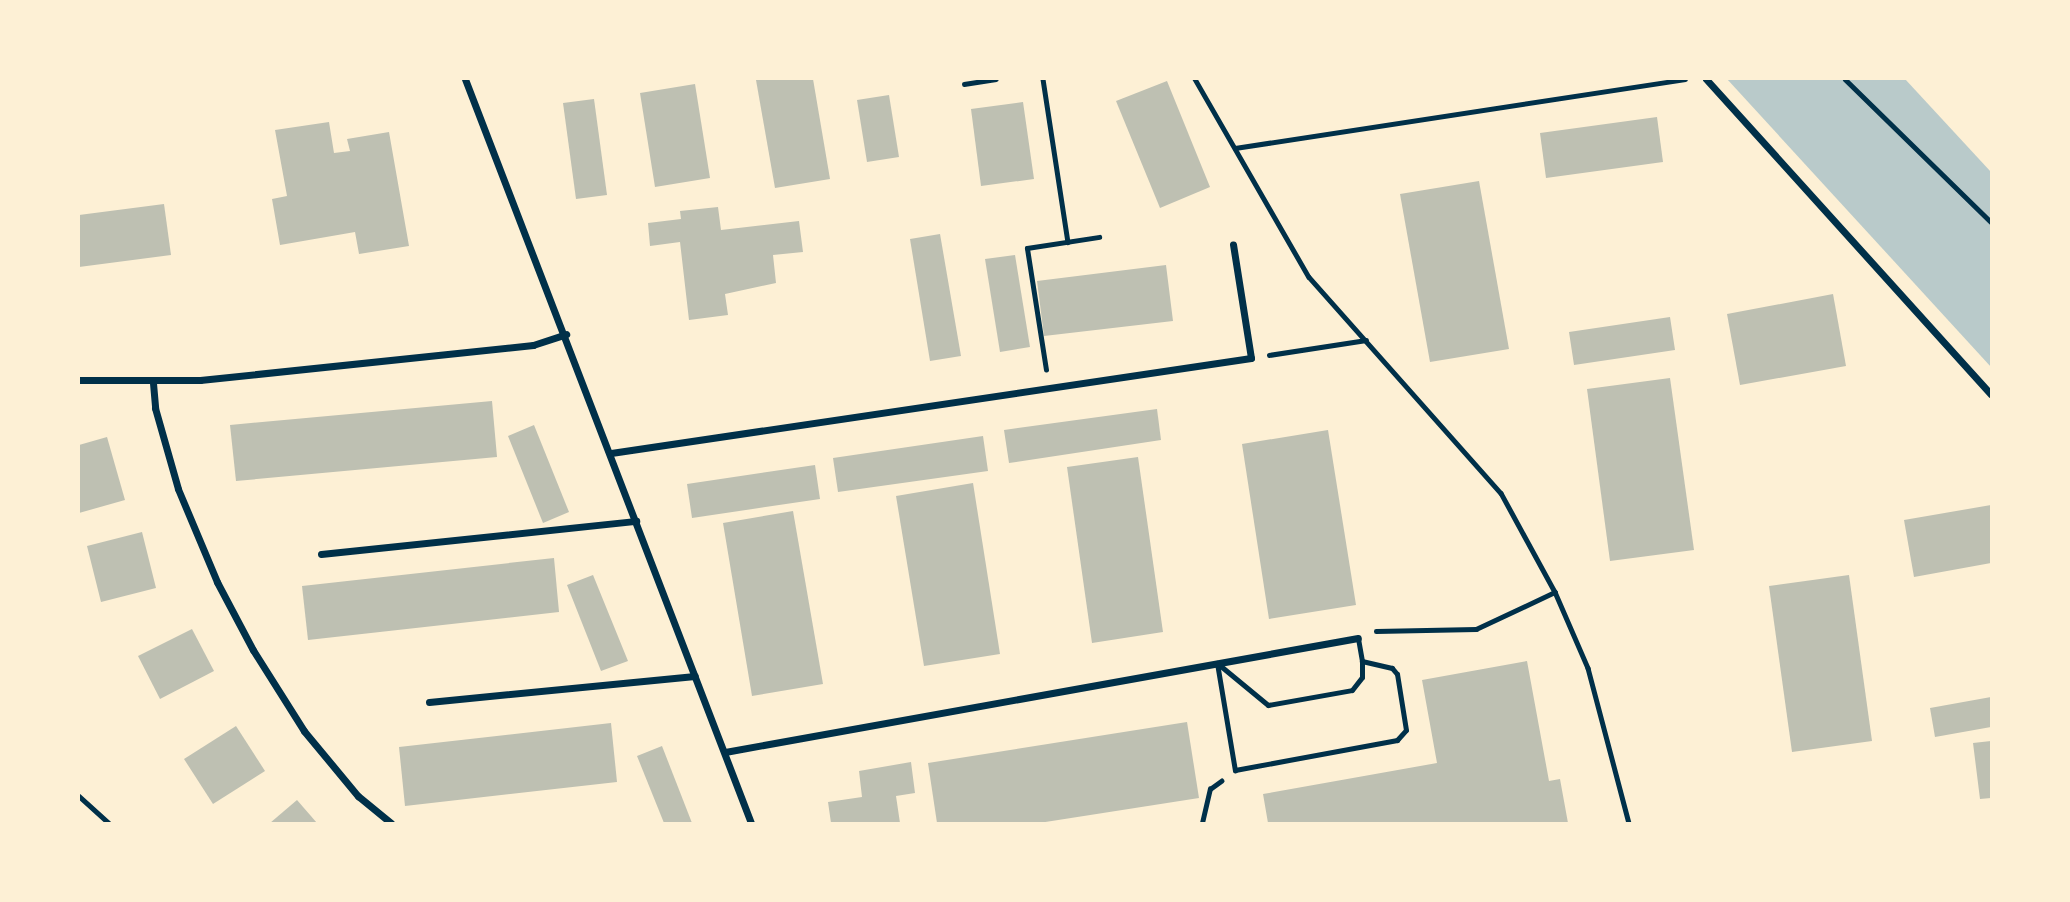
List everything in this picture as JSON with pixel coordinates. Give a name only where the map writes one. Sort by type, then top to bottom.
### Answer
[{"type":"street","points":[[465,79],[566,334],[751,823]]},
{"type":"street","points":[[1706,79],[1991,394]]},
{"type":"street","points":[[611,453],[1251,358],[1233,244]]},
{"type":"street","points":[[79,380],[153,383],[533,345],[566,334]]},
{"type":"street","points":[[153,383],[155,408],[178,489],[217,582],[253,650],[304,731],[358,796],[391,823]]},
{"type":"street","points":[[321,554],[636,521]]},
{"type":"street","points":[[725,752],[1358,638]]},
{"type":"street","points":[[429,702],[695,676]]},
{"type":"lane","points":[[1217,663],[1268,705],[1352,690],[1362,677],[1363,661],[1358,638]]},
{"type":"lane","points":[[1217,663],[1235,770],[1397,740],[1406,730],[1397,674],[1392,668],[1363,661]]},
{"type":"path","points":[[964,83],[996,79]]},
{"type":"path","points":[[1043,79],[1068,242]]},
{"type":"path","points":[[1195,79],[1309,277],[1501,493],[1555,592],[1588,668],[1629,823]]},
{"type":"path","points":[[1235,148],[1685,79]]},
{"type":"path","points":[[1845,79],[1991,222]]},
{"type":"path","points":[[1049,388],[1027,248],[1099,237]]},
{"type":"path","points":[[1251,358],[1366,341]]},
{"type":"path","points":[[1358,638],[1362,633],[1388,628],[1476,629],[1555,592]]},
{"type":"path","points":[[1202,823],[1210,789],[1235,770]]},
{"type":"path","points":[[79,796],[109,823]]},
{"type":"shaded area","points":[[1727,79],[1905,79],[1991,172],[1991,367]]},
{"type":"building","points":[[813,79],[830,179],[775,188],[756,80]]},
{"type":"building","points":[[1167,81],[1210,187],[1160,208],[1116,101]]},
{"type":"building","points":[[695,84],[710,178],[655,187],[640,93]]},
{"type":"building","points":[[889,95],[899,157],[867,162],[857,100]]},
{"type":"building","points":[[594,99],[607,195],[576,199],[563,103]]},
{"type":"building","points":[[1023,102],[1034,179],[981,186],[971,109]]},
{"type":"building","points":[[1657,117],[1663,162],[1546,178],[1540,133]]},
{"type":"building","points":[[329,122],[334,153],[350,151],[347,139],[389,132],[409,246],[359,254],[355,232],[280,245],[272,199],[287,196],[275,130]]},
{"type":"building","points":[[1479,181],[1509,349],[1430,362],[1400,194]]},
{"type":"building","points":[[164,204],[171,255],[79,267],[79,215]]},
{"type":"building","points":[[718,207],[721,230],[799,221],[803,252],[773,255],[776,283],[725,294],[728,315],[689,320],[680,242],[650,246],[648,223],[681,219],[680,211]]},
{"type":"building","points":[[940,234],[961,356],[930,361],[910,239]]},
{"type":"building","points":[[1015,255],[1030,347],[1000,352],[985,259]]},
{"type":"building","points":[[1166,265],[1173,321],[1044,336],[1037,281]]},
{"type":"building","points":[[1833,294],[1846,366],[1740,385],[1727,314]]},
{"type":"building","points":[[1670,317],[1675,350],[1574,365],[1569,332]]},
{"type":"building","points":[[1670,378],[1694,550],[1610,561],[1587,389]]},
{"type":"building","points":[[492,401],[497,457],[236,481],[230,425]]},
{"type":"building","points":[[1157,409],[1161,440],[1009,463],[1004,430]]},
{"type":"building","points":[[534,425],[569,512],[543,523],[508,436]]},
{"type":"building","points":[[1328,430],[1356,605],[1269,619],[1242,444]]},
{"type":"building","points":[[983,436],[988,471],[838,492],[833,458]]},
{"type":"building","points":[[107,437],[125,500],[79,513],[79,445]]},
{"type":"building","points":[[1138,457],[1163,632],[1092,643],[1067,467]]},
{"type":"building","points":[[815,465],[820,499],[692,518],[687,484]]},
{"type":"building","points":[[973,483],[1000,654],[924,666],[896,496]]},
{"type":"building","points":[[1991,505],[1991,563],[1914,577],[1904,520]]},
{"type":"building","points":[[793,511],[823,684],[752,696],[723,523]]},
{"type":"building","points":[[142,532],[156,588],[101,602],[87,546]]},
{"type":"building","points":[[554,558],[559,612],[308,640],[302,586]]},
{"type":"building","points":[[593,575],[628,661],[601,671],[567,585]]},
{"type":"building","points":[[1849,575],[1872,741],[1792,752],[1769,586]]},
{"type":"building","points":[[192,629],[214,671],[160,699],[138,656]]},
{"type":"building","points":[[1527,661],[1549,781],[1560,779],[1568,823],[1268,823],[1263,794],[1437,763],[1422,680]]},
{"type":"building","points":[[1991,697],[1991,727],[1935,737],[1930,708]]},
{"type":"building","points":[[1187,722],[1199,798],[1039,823],[937,823],[928,763]]},
{"type":"building","points":[[611,723],[617,782],[405,806],[399,747]]},
{"type":"building","points":[[236,726],[265,771],[213,804],[184,759]]},
{"type":"building","points":[[1991,741],[1991,798],[1980,799],[1973,743]]},
{"type":"building","points":[[662,746],[692,823],[664,823],[637,756]]},
{"type":"building","points":[[911,762],[915,793],[896,796],[900,823],[831,823],[828,802],[862,797],[859,771]]},
{"type":"building","points":[[297,800],[317,823],[270,823]]}]
